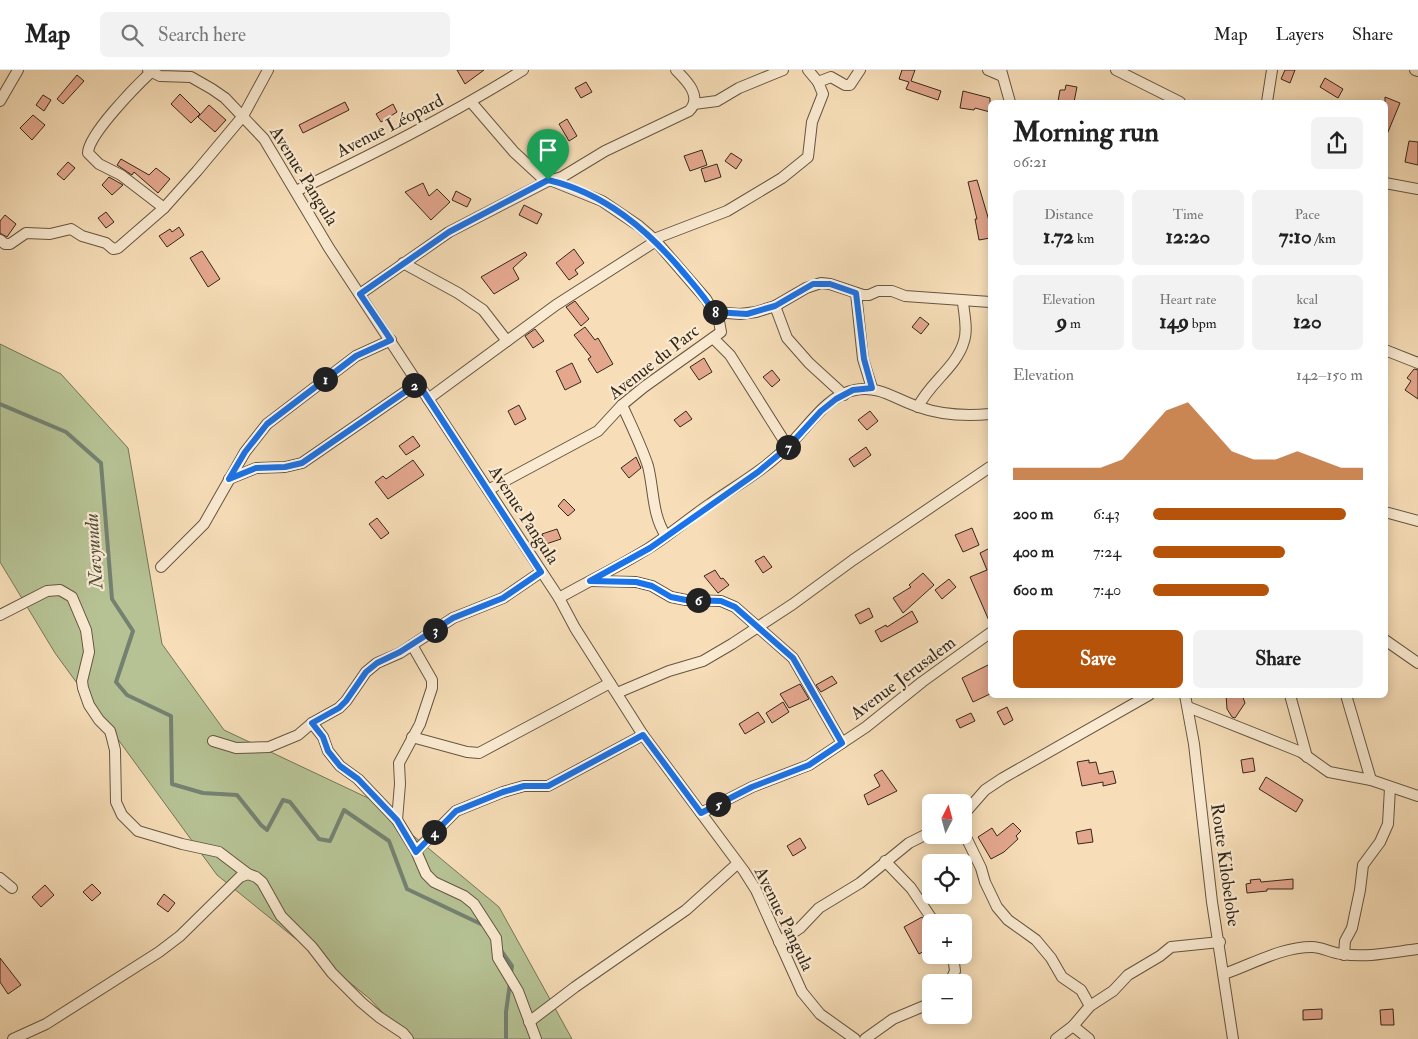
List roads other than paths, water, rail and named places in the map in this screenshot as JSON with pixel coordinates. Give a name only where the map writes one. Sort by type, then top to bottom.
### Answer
[{"type":"street","points":[[0,101],[18,70]]},
{"type":"street","points":[[0,240],[5,244],[10,244],[26,233],[50,234],[71,229],[82,236],[106,243],[115,249],[164,208],[243,116],[268,70]]},
{"type":"street","name":"Avenue Léopard","points":[[296,191],[387,147],[471,102],[523,70]]},
{"type":"street","points":[[360,294],[449,232],[548,180],[562,177],[606,151],[689,111],[694,104],[694,94],[685,79],[676,70]]},
{"type":"street","points":[[694,104],[717,101],[739,88],[783,70]]},
{"type":"street","points":[[428,399],[607,271],[655,240],[727,211],[782,178],[808,157],[812,122],[823,94],[818,82],[808,70]]},
{"type":"street","points":[[818,82],[831,77],[848,86],[860,70]]},
{"type":"street","points":[[988,70],[1002,73],[1009,100]]},
{"type":"street","points":[[1116,70],[1176,100]]},
{"type":"street","points":[[1267,100],[1272,70]]},
{"type":"street","points":[[149,71],[103,125],[90,143],[88,153],[99,164],[121,175],[164,208]]},
{"type":"street","name":"Avenue Pangula","points":[[149,71],[160,76],[191,77],[195,79],[224,98],[243,116],[269,147],[329,248],[559,598],[575,628],[643,735],[756,890],[796,982],[811,1004],[836,1026],[855,1039]]},
{"type":"street","name":"Avenue du Parc","points":[[471,102],[524,162],[548,180],[602,201],[639,226],[655,240],[706,299],[721,326],[721,332],[644,386],[622,405],[598,431],[488,490]]},
{"type":"street","points":[[1388,184],[1418,189]]},
{"type":"street","points":[[403,263],[458,293],[483,310],[506,342]]},
{"type":"street","points":[[714,312],[747,314],[775,306],[813,284],[830,284],[856,293],[869,295],[878,291],[892,291],[905,296],[934,297],[963,302],[988,302]]},
{"type":"street","points":[[856,293],[864,359],[872,388]]},
{"type":"street","points":[[918,407],[928,389],[947,369],[964,341],[963,302]]},
{"type":"street","points":[[775,306],[787,338],[809,363],[844,394]]},
{"type":"street","points":[[713,338],[730,355],[788,447]]},
{"type":"street","points":[[161,567],[204,524],[245,452],[267,424],[356,356],[391,340]]},
{"type":"street","points":[[1388,351],[1418,363]]},
{"type":"street","points":[[229,479],[256,468],[285,467],[302,463],[418,383]]},
{"type":"street","points":[[559,598],[650,548],[758,472],[788,447],[821,411],[844,394],[853,390],[872,388],[896,396],[918,407],[954,414],[988,414]]},
{"type":"street","points":[[622,405],[647,464],[652,484],[656,516],[666,536]]},
{"type":"street","points":[[616,693],[669,671],[703,660],[732,644],[800,600],[853,560],[988,468]]},
{"type":"street","points":[[1388,513],[1418,521]]},
{"type":"street","points":[[214,742],[236,748],[269,747],[298,735],[312,723],[339,708],[366,672],[377,663],[412,645],[453,618],[503,598],[541,572]]},
{"type":"street","points":[[590,581],[636,582],[652,586],[671,597],[686,600],[721,601],[735,607],[793,658],[842,743]]},
{"type":"street","points":[[0,615],[48,591],[60,590],[72,597],[86,630],[89,652],[82,681],[83,688],[89,705],[110,731],[112,738],[118,809],[138,831],[182,844],[219,852],[262,882],[281,916],[312,947],[332,973],[362,1002],[403,1033],[408,1039]]},
{"type":"street","name":"Avenue Jerusalem","points":[[701,813],[752,787],[809,765],[842,743],[988,634]]},
{"type":"street","points":[[1388,642],[1418,663]]},
{"type":"street","points":[[397,820],[400,784],[399,763],[420,724],[429,700],[432,680],[412,645]]},
{"type":"street","points":[[412,737],[459,750],[479,753],[610,683]]},
{"type":"street","points":[[972,804],[977,797],[1003,778],[1144,698]]},
{"type":"street","name":"Route Kilobelobe","points":[[1186,698],[1212,902],[1220,942],[1233,1039]]},
{"type":"street","points":[[1291,698],[1307,757]]},
{"type":"street","points":[[1347,698],[1371,780]]},
{"type":"street","points":[[1188,707],[1301,752],[1329,772],[1371,780],[1418,796]]},
{"type":"street","points":[[312,723],[323,737],[328,751],[340,766],[358,779],[397,820],[416,852],[426,874],[434,882],[464,896],[474,904],[496,938],[498,958],[518,991],[536,1039]]},
{"type":"street","points":[[416,852],[456,811],[503,792],[524,786],[548,786],[643,735]]},
{"type":"street","points":[[1344,955],[1345,941],[1352,928],[1363,865],[1380,842],[1388,824],[1390,788]]},
{"type":"street","points":[[779,942],[800,928],[820,908],[860,883],[885,861],[922,837]]},
{"type":"street","points":[[970,844],[997,907],[1008,920],[1036,940],[1051,958],[1062,978],[1081,990],[1090,1006]]},
{"type":"street","points":[[885,861],[911,888],[929,914]]},
{"type":"street","points":[[529,1022],[575,987],[686,910],[737,864]]},
{"type":"street","points":[[13,1039],[46,1024],[159,952],[180,936],[240,877],[248,874]]},
{"type":"street","points":[[0,878],[12,888]]},
{"type":"street","points":[[1056,1039],[1073,1026],[1090,1006],[1113,991],[1137,968],[1160,956],[1171,947],[1220,942]]},
{"type":"street","points":[[1224,974],[1274,953],[1311,947],[1344,955],[1377,954],[1418,949]]},
{"type":"street","points":[[865,1039],[893,1020],[922,1007]]},
{"type":"street","points":[[1073,1026],[1089,1039]]},
{"type":"waterway","name":"Navyundu","points":[[0,404],[66,432],[101,463],[112,599],[133,631],[116,682],[127,695],[171,716],[172,784],[203,793],[237,795],[267,830],[283,800],[290,802],[319,839],[330,841],[344,810],[389,841],[407,889],[483,925]]},
{"type":"waterway","name":"Navyundu","points":[[500,949],[512,966],[511,973]]},
{"type":"waterway","name":"Navyundu","points":[[506,1039],[506,1012],[510,983]]}]
